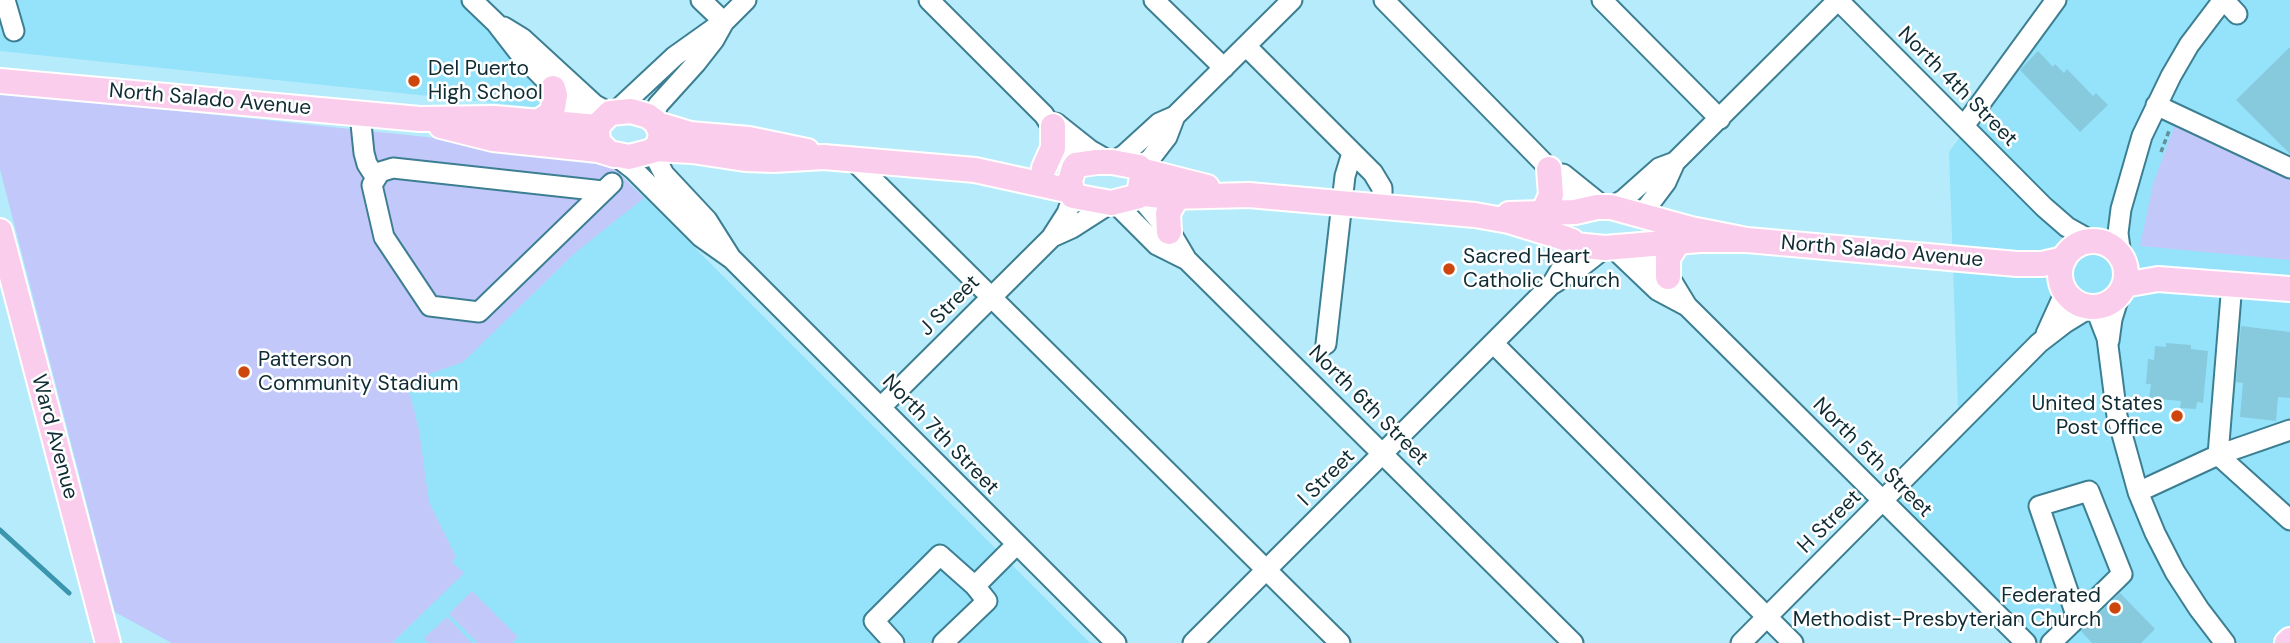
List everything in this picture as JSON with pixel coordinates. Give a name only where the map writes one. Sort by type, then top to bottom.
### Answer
[{"type":"main road","name":"North Salado Avenue","points":[[0,81],[420,119],[480,118],[538,122],[606,119]]},
{"type":"main road","points":[[538,122],[550,114],[553,108],[553,88]]},
{"type":"main road","points":[[641,114],[657,123],[661,139],[653,150],[629,157],[615,156],[601,147],[597,136],[606,119],[641,114]]},
{"type":"main road","name":"North Salado Avenue","points":[[420,119],[473,135],[597,150],[615,156]]},
{"type":"main road","points":[[1044,168],[1053,148],[1048,120]]},
{"type":"main road","name":"North Salado Avenue","points":[[657,123],[690,134],[772,142],[824,157]]},
{"type":"main road","name":"North Salado Avenue","points":[[653,150],[684,150],[745,159],[824,157],[1074,180],[1111,162],[1139,182],[1181,196],[1249,195],[1475,215],[1509,222],[1574,243],[1609,248],[1679,241],[1747,240]]},
{"type":"main road","points":[[1543,213],[1551,195],[1545,165]]},
{"type":"main road","name":"North Salado Avenue","points":[[975,170],[1044,168],[1074,180],[1112,203],[1139,182],[1191,184],[1249,195]]},
{"type":"main road","points":[[1169,232],[1168,213],[1181,196]]},
{"type":"main road","name":"North Salado Avenue","points":[[1475,215],[1593,209],[1643,215],[1747,240],[2017,264],[2042,264],[2065,257]]},
{"type":"main road","name":"Ward Avenue","points":[[0,231],[108,643]]},
{"type":"main road","points":[[1668,277],[1668,258],[1679,241]]},
{"type":"main road","points":[[2094,241],[2108,245],[2123,274],[2107,304],[2093,307],[2074,301],[2064,290],[2060,271],[2065,257],[2076,246],[2094,241]]},
{"type":"main road","name":"North Salado Avenue","points":[[2017,264],[2042,272],[2064,290]]},
{"type":"main road","points":[[2123,274],[2290,289]]},
{"type":"street","points":[[5,0],[14,31]]},
{"type":"street","points":[[472,0],[553,88],[582,115],[606,119]]},
{"type":"street","points":[[701,0],[724,22]]},
{"type":"street","points":[[657,123],[654,116],[657,105],[705,52],[724,22],[746,0]]},
{"type":"street","points":[[929,0],[1048,120],[1111,162],[1124,155],[1159,123],[1175,116],[1292,0]]},
{"type":"street","points":[[1154,0],[1223,68]]},
{"type":"street","points":[[1384,0],[1545,165],[1593,209]]},
{"type":"street","points":[[1602,0],[1720,119]]},
{"type":"street","points":[[1641,244],[1646,229],[1643,215],[1666,182],[1675,162],[1838,0]]},
{"type":"street","name":"North 4th Street","points":[[1838,0],[2044,207],[2067,227],[2094,241]]},
{"type":"street","points":[[1964,126],[2056,0]]},
{"type":"street","points":[[2109,349],[2112,319],[2123,274],[2118,233],[2121,209],[2133,159],[2156,105],[2189,45],[2228,5]]},
{"type":"street","points":[[606,119],[675,55],[724,22]]},
{"type":"street","points":[[496,23],[523,38],[599,108],[606,119]]},
{"type":"street","points":[[1246,46],[1373,173],[1382,188],[1382,206]]},
{"type":"street","points":[[2156,105],[2290,168]]},
{"type":"street","points":[[360,114],[364,153],[376,178]]},
{"type":"street","points":[[1139,182],[1150,159],[1167,137],[1175,116]]},
{"type":"street","points":[[1048,120],[1074,180]]},
{"type":"street","name":"North 7th Street","points":[[653,150],[664,174],[707,220],[732,259]]},
{"type":"street","points":[[1326,344],[1341,202],[1352,153]]},
{"type":"street","name":"North 7th Street","points":[[615,156],[634,170],[701,237],[732,259],[1116,643]]},
{"type":"street","points":[[852,159],[1340,643]]},
{"type":"street","points":[[1574,243],[1569,227],[1593,209],[1623,200],[1659,168],[1675,162]]},
{"type":"street","points":[[393,168],[608,187],[479,312],[430,306],[384,237],[372,185],[376,178],[380,172],[393,168]]},
{"type":"street","name":"J Street","points":[[881,407],[1051,238],[1067,213],[1074,180]]},
{"type":"street","name":"North 6th Street","points":[[1139,182],[1187,260],[1573,643]]},
{"type":"street","points":[[1112,203],[1157,245],[1187,260]]},
{"type":"street","name":"J Street","points":[[1051,238],[1112,203]]},
{"type":"street","name":"North 4th Street","points":[[2044,207],[2059,233],[2065,257]]},
{"type":"street","points":[[2094,241],[2108,229],[2121,209]]},
{"type":"street","name":"I Street","points":[[1552,284],[1574,243]]},
{"type":"street","name":"North 5th Street","points":[[1641,244],[1687,306],[2025,643]]},
{"type":"street","name":"I Street","points":[[1193,643],[1552,284],[1609,248]]},
{"type":"street","name":"North 5th Street","points":[[1609,248],[1657,290],[1687,306]]},
{"type":"street","points":[[2218,455],[2232,283]]},
{"type":"street","name":"H Street","points":[[2039,344],[2055,318],[2064,290]]},
{"type":"street","points":[[2093,307],[2103,324],[2109,349],[2117,416],[2138,492],[2175,572],[2225,643]]},
{"type":"street","name":"H Street","points":[[1741,643],[2039,344],[2065,323],[2093,307]]},
{"type":"street","points":[[1494,344],[1793,643]]},
{"type":"street","points":[[2138,492],[2218,455],[2290,430]]},
{"type":"street","points":[[2218,455],[2290,520]]},
{"type":"street","points":[[2051,643],[2077,618],[2122,574],[2089,491],[2039,506],[2077,618]]},
{"type":"street","points":[[975,586],[1016,545]]},
{"type":"street","points":[[894,643],[874,621],[940,555],[975,586],[986,601],[943,643]]},
{"type":"path","points":[[2161,152],[2172,124]]},
{"type":"shaded area","name":"Del Puerto High School","points":[[0,0],[466,0],[571,111],[0,51]]},
{"type":"shaded area","points":[[2062,0],[2290,0],[2290,643],[2040,643],[1898,499],[1959,438],[1949,152]]},
{"type":"shaded area","name":"Patterson Community Stadium","points":[[0,92],[587,154],[609,163],[644,198],[576,252],[463,362],[407,382],[419,430],[429,502],[456,557],[452,562],[464,573],[392,643],[172,643],[115,612],[0,169]]},
{"type":"shaded area","points":[[2175,125],[2290,178],[2290,260],[2140,246],[2153,184]]},
{"type":"shaded area","points":[[599,156],[645,198],[1090,643],[172,643],[115,612],[0,169]]},
{"type":"shaded area","points":[[472,591],[518,637],[512,643],[478,643],[449,614]]},
{"type":"shaded area","points":[[447,617],[472,643],[429,643],[424,638]]},
{"type":"building","points":[[2290,47],[2290,154],[2236,100]]},
{"type":"building","points":[[2038,51],[2053,67],[2055,64],[2064,73],[2067,69],[2093,96],[2096,93],[2108,105],[2080,132],[2020,70]]},
{"type":"building","points":[[2241,326],[2290,332],[2290,398],[2278,397],[2276,421],[2240,417],[2243,383],[2236,382]]},
{"type":"building","points":[[2166,343],[2191,345],[2191,349],[2208,351],[2203,403],[2197,402],[2196,409],[2180,408],[2181,401],[2149,398],[2151,384],[2146,384],[2148,359],[2154,360],[2155,346],[2166,347]]},
{"type":"building","name":"Federated Methodist-Presbyterian Church","points":[[2120,593],[2155,629],[2141,643],[2092,643],[2081,631]]},
{"type":"waterway","points":[[0,530],[69,593]]},
{"type":"place","name":"Del Puerto High School","points":[[414,81]]},
{"type":"place","name":"Sacred Heart Catholic Church","points":[[1449,269]]},
{"type":"place","name":"Patterson Community Stadium","points":[[244,372]]},
{"type":"place","name":"United States Post Office","points":[[2177,416]]},
{"type":"place","name":"Federated Methodist-Presbyterian Church","points":[[2115,608]]}]
